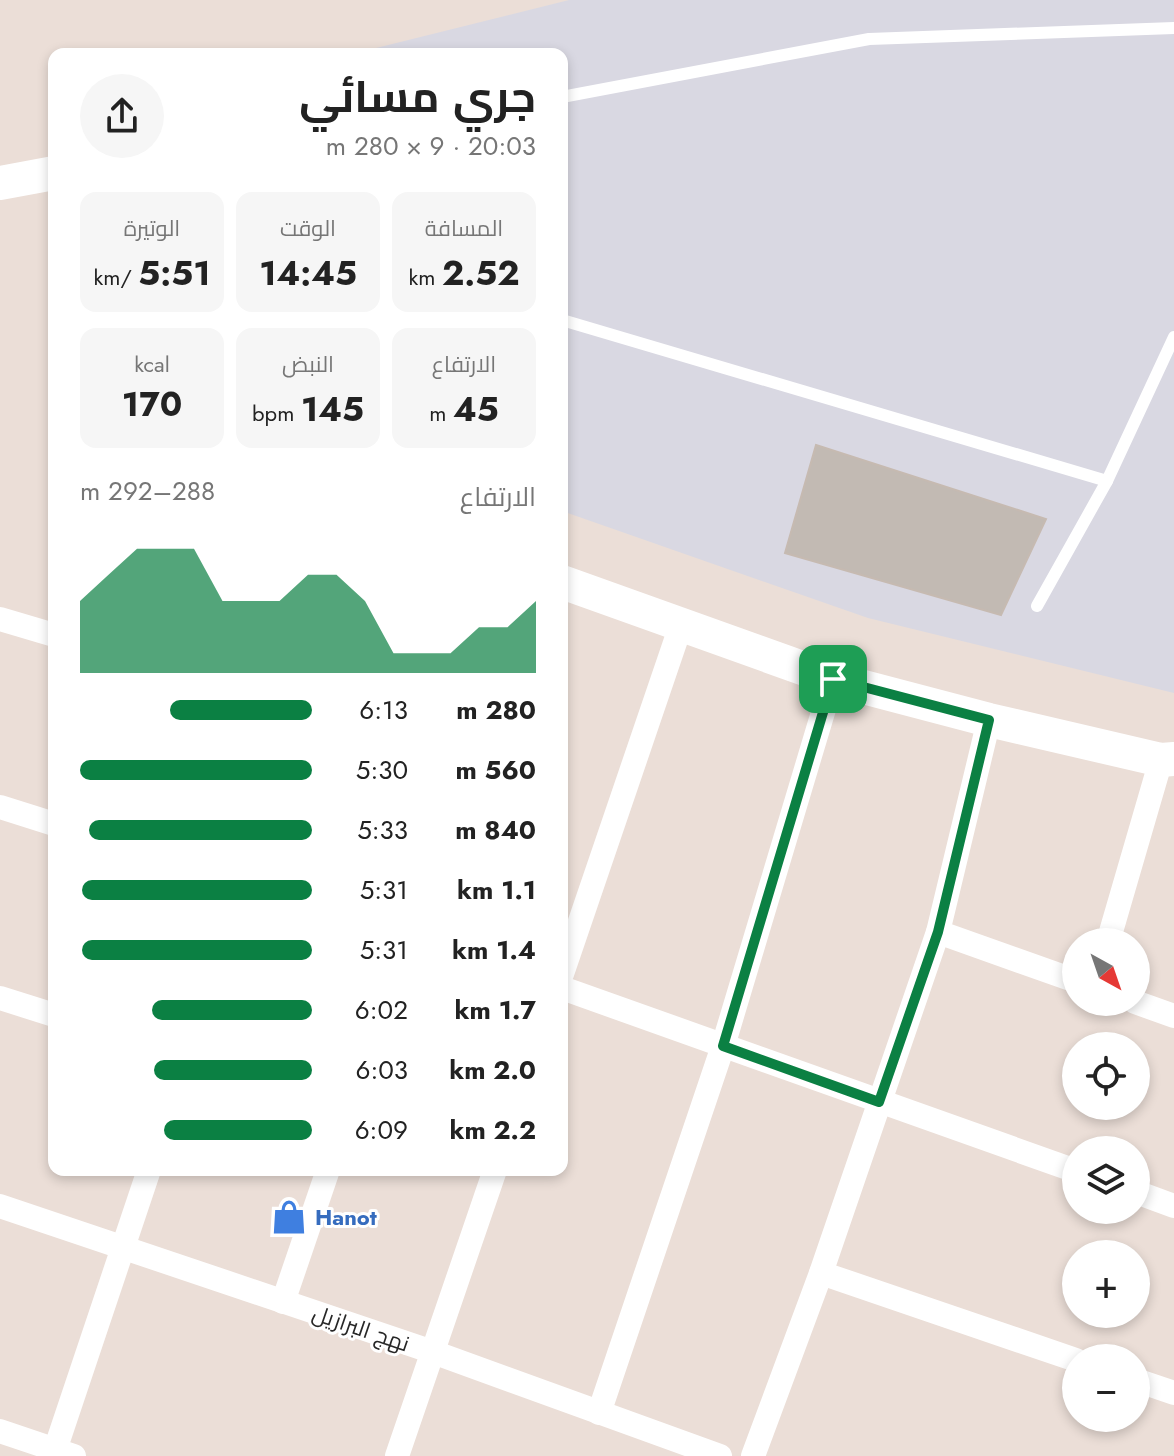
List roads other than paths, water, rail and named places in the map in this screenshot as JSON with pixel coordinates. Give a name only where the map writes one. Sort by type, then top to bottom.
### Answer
[{"type":"street","points":[[0,183],[48,174]]},
{"type":"street","points":[[568,584],[833,679],[989,720],[1167,759],[1113,928]]},
{"type":"street","points":[[0,619],[48,633]]},
{"type":"street","points":[[568,956],[681,625]]},
{"type":"street","points":[[599,1413],[723,1046],[833,679]]},
{"type":"street","points":[[753,1456],[821,1273],[938,932],[989,720]]},
{"type":"street","points":[[0,807],[48,822]]},
{"type":"street","points":[[938,932],[1062,976]]},
{"type":"street","points":[[568,990],[1062,1166]]},
{"type":"street","points":[[0,998],[48,1013]]},
{"type":"street","points":[[1150,1007],[1174,1016]]},
{"type":"street","points":[[0,1431],[61,1454],[147,1176]]},
{"type":"street","points":[[283,1302],[326,1176]]},
{"type":"street","points":[[397,1456],[493,1176]]},
{"type":"street","points":[[1150,1197],[1174,1206]]},
{"type":"street","name":"نهج البرازيل","points":[[0,1206],[433,1352],[720,1456]]},
{"type":"street","points":[[821,1273],[1062,1355]]},
{"type":"street","points":[[1150,1385],[1174,1393]]},
{"type":"lane","points":[[568,96],[869,39],[1174,28]]},
{"type":"lane","points":[[568,322],[1107,481]]},
{"type":"lane","points":[[1037,606],[1107,481],[1174,337]]},
{"type":"place","name":"Hanot","points":[[289,1217]]}]
